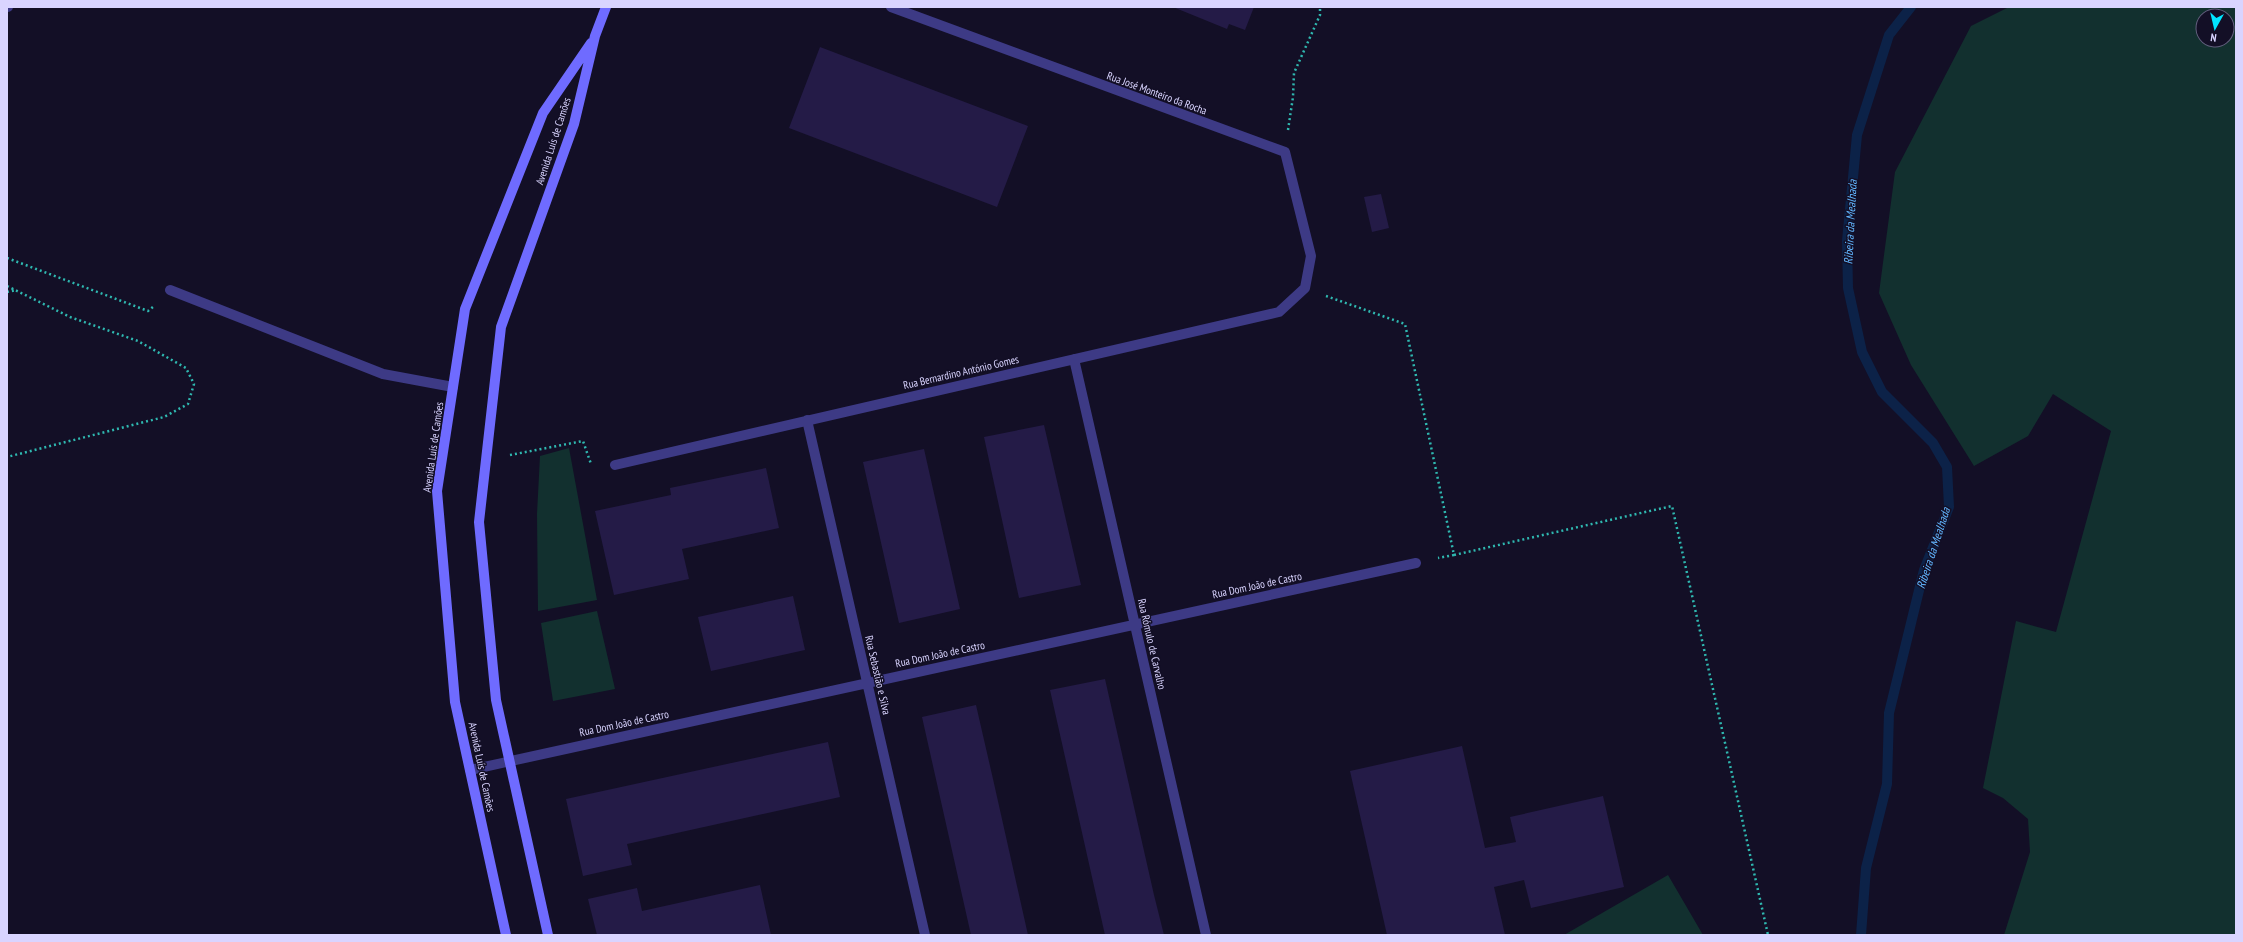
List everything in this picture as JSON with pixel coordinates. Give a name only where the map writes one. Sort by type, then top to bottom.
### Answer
[{"type":"street","name":"Avenida Luís de Camões","points":[[548,935],[508,760],[496,700],[479,522],[501,327],[574,124],[595,36],[606,7]]},
{"type":"street","name":"Rua José Monteiro da Rocha","points":[[890,7],[1285,152]]},
{"type":"street","name":"Avenida Luís de Camões","points":[[506,935],[455,702],[437,491],[465,309],[543,113],[595,36]]},
{"type":"street","points":[[1285,152],[1311,256],[1305,288]]},
{"type":"street","name":"Rua Bernardino António Gomes","points":[[614,464],[1279,312],[1305,288]]},
{"type":"street","points":[[170,290],[382,374],[453,387]]},
{"type":"street","name":"Rua Rómulo de Carvalho","points":[[1074,359],[1136,624],[1206,935]]},
{"type":"street","name":"Rua Sebastião e Silva","points":[[807,420],[925,935]]},
{"type":"street","name":"Rua Dom João de Castro","points":[[470,770],[508,760],[1416,563]]},
{"type":"path","points":[[1285,152],[1293,97],[1294,73],[1320,15],[1320,7]]},
{"type":"path","points":[[7,258],[148,310],[170,290]]},
{"type":"path","points":[[7,286],[70,317],[138,341],[186,368],[194,384],[188,404],[164,417],[7,457]]},
{"type":"path","points":[[1305,288],[1405,324],[1454,555]]},
{"type":"path","points":[[7,292],[16,290]]},
{"type":"path","points":[[486,459],[583,441],[593,469],[614,464]]},
{"type":"path","points":[[1416,563],[1672,506],[1768,935]]},
{"type":"green space","points":[[2009,7],[2236,7],[2236,935],[2004,935],[2030,852],[2028,819],[2003,798],[1983,788],[2016,621],[2056,632],[2111,431],[2053,394],[2028,436],[1974,466],[1911,365],[1879,293],[1895,172],[1971,26]]},
{"type":"green space","points":[[569,448],[597,600],[538,611],[537,514],[540,456]]},
{"type":"green space","points":[[597,611],[615,689],[553,701],[541,623]]},
{"type":"green space","points":[[1668,875],[1703,935],[1564,935]]},
{"type":"building","points":[[1173,7],[1254,7],[1245,30],[1229,24],[1227,29]]},
{"type":"building","points":[[820,47],[1028,126],[997,207],[789,128]]},
{"type":"building","points":[[1381,194],[1389,228],[1372,232],[1364,197]]},
{"type":"building","points":[[1044,425],[1081,585],[1019,598],[984,437]]},
{"type":"building","points":[[924,449],[960,609],[899,623],[863,462]]},
{"type":"building","points":[[766,468],[779,528],[682,549],[689,579],[614,595],[595,511],[671,495],[670,488]]},
{"type":"building","points":[[793,596],[805,650],[711,671],[698,617]]},
{"type":"building","points":[[1105,679],[1164,935],[1105,935],[1050,690]]},
{"type":"building","points":[[976,705],[1028,935],[971,935],[922,717]]},
{"type":"building","points":[[828,742],[840,797],[627,844],[632,865],[583,876],[566,799]]},
{"type":"building","points":[[1462,746],[1485,848],[1516,842],[1510,817],[1603,796],[1624,887],[1531,908],[1524,880],[1494,887],[1505,935],[1387,935],[1350,771]]},
{"type":"building","points":[[760,885],[771,935],[597,935],[588,899],[637,888],[642,911]]},
{"type":"waterway","name":"Ribeira da Mealhada","points":[[1861,935],[1866,868],[1887,784],[1889,713],[1924,570],[1949,507],[1947,467],[1933,443],[1882,392],[1862,352],[1848,288],[1847,241],[1857,135],[1889,35],[1911,7]]}]
